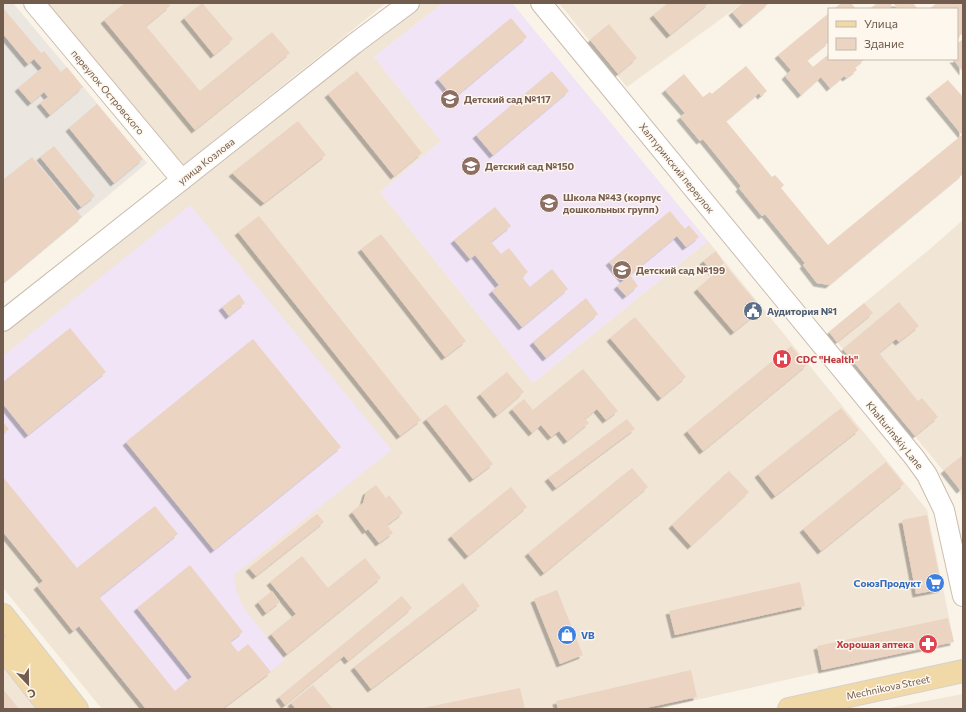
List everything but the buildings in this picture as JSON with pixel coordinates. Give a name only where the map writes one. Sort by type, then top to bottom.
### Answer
[{"type":"main road","points":[[3,615],[77,709]]},
{"type":"main road","points":[[3,648],[51,709]]},
{"type":"main road","name":"Mechnikova Street","points":[[790,709],[963,671]]},
{"type":"street","name":"переулок Островского","points":[[34,3],[182,180]]},
{"type":"street","name":"улица Козлова","points":[[3,321],[409,3]]},
{"type":"street","name":"Khalturinskiy Lane","points":[[541,3],[914,457],[927,475],[944,510],[963,596]]},
{"type":"shaded area","points":[[3,3],[13,3],[147,163],[3,283]]},
{"type":"shaded area","points":[[45,3],[386,3],[178,169]]},
{"type":"shaded area","points":[[422,3],[443,3],[374,57],[441,141],[380,192],[533,383],[708,241],[927,510],[954,642],[656,709],[102,709],[3,588],[3,325]]},
{"type":"shaded area","points":[[443,3],[512,3],[708,241],[533,383],[380,192],[441,141],[374,57]]},
{"type":"shaded area","points":[[559,3],[743,3],[627,87]]},
{"type":"shaded area","points":[[190,205],[392,450],[234,575],[237,592],[243,607],[285,660],[222,709],[146,709],[79,627],[73,631],[37,586],[43,581],[3,532],[3,356]]},
{"type":"shaded area","points":[[963,220],[963,507],[960,491],[829,332]]},
{"type":"shaded area","points":[[3,665],[40,709],[3,709]]},
{"type":"shaded area","points":[[963,694],[963,709],[884,709]]},
{"type":"place","name":"Детский сад №117","points":[[450,99]]},
{"type":"place","name":"Детский сад №150","points":[[471,166]]},
{"type":"place","name":"Школа №43 (корпус дошкольных групп)","points":[[549,203]]},
{"type":"place","name":"Детский сад №199","points":[[622,270]]},
{"type":"place","name":"Аудитория №1","points":[[753,311]]},
{"type":"place","name":"CDC \"Health\"","points":[[782,359]]},
{"type":"place","name":"СоюзПродукт","points":[[935,583]]},
{"type":"place","name":"VB","points":[[567,635]]},
{"type":"place","name":"Хорошая аптека","points":[[928,644]]}]
